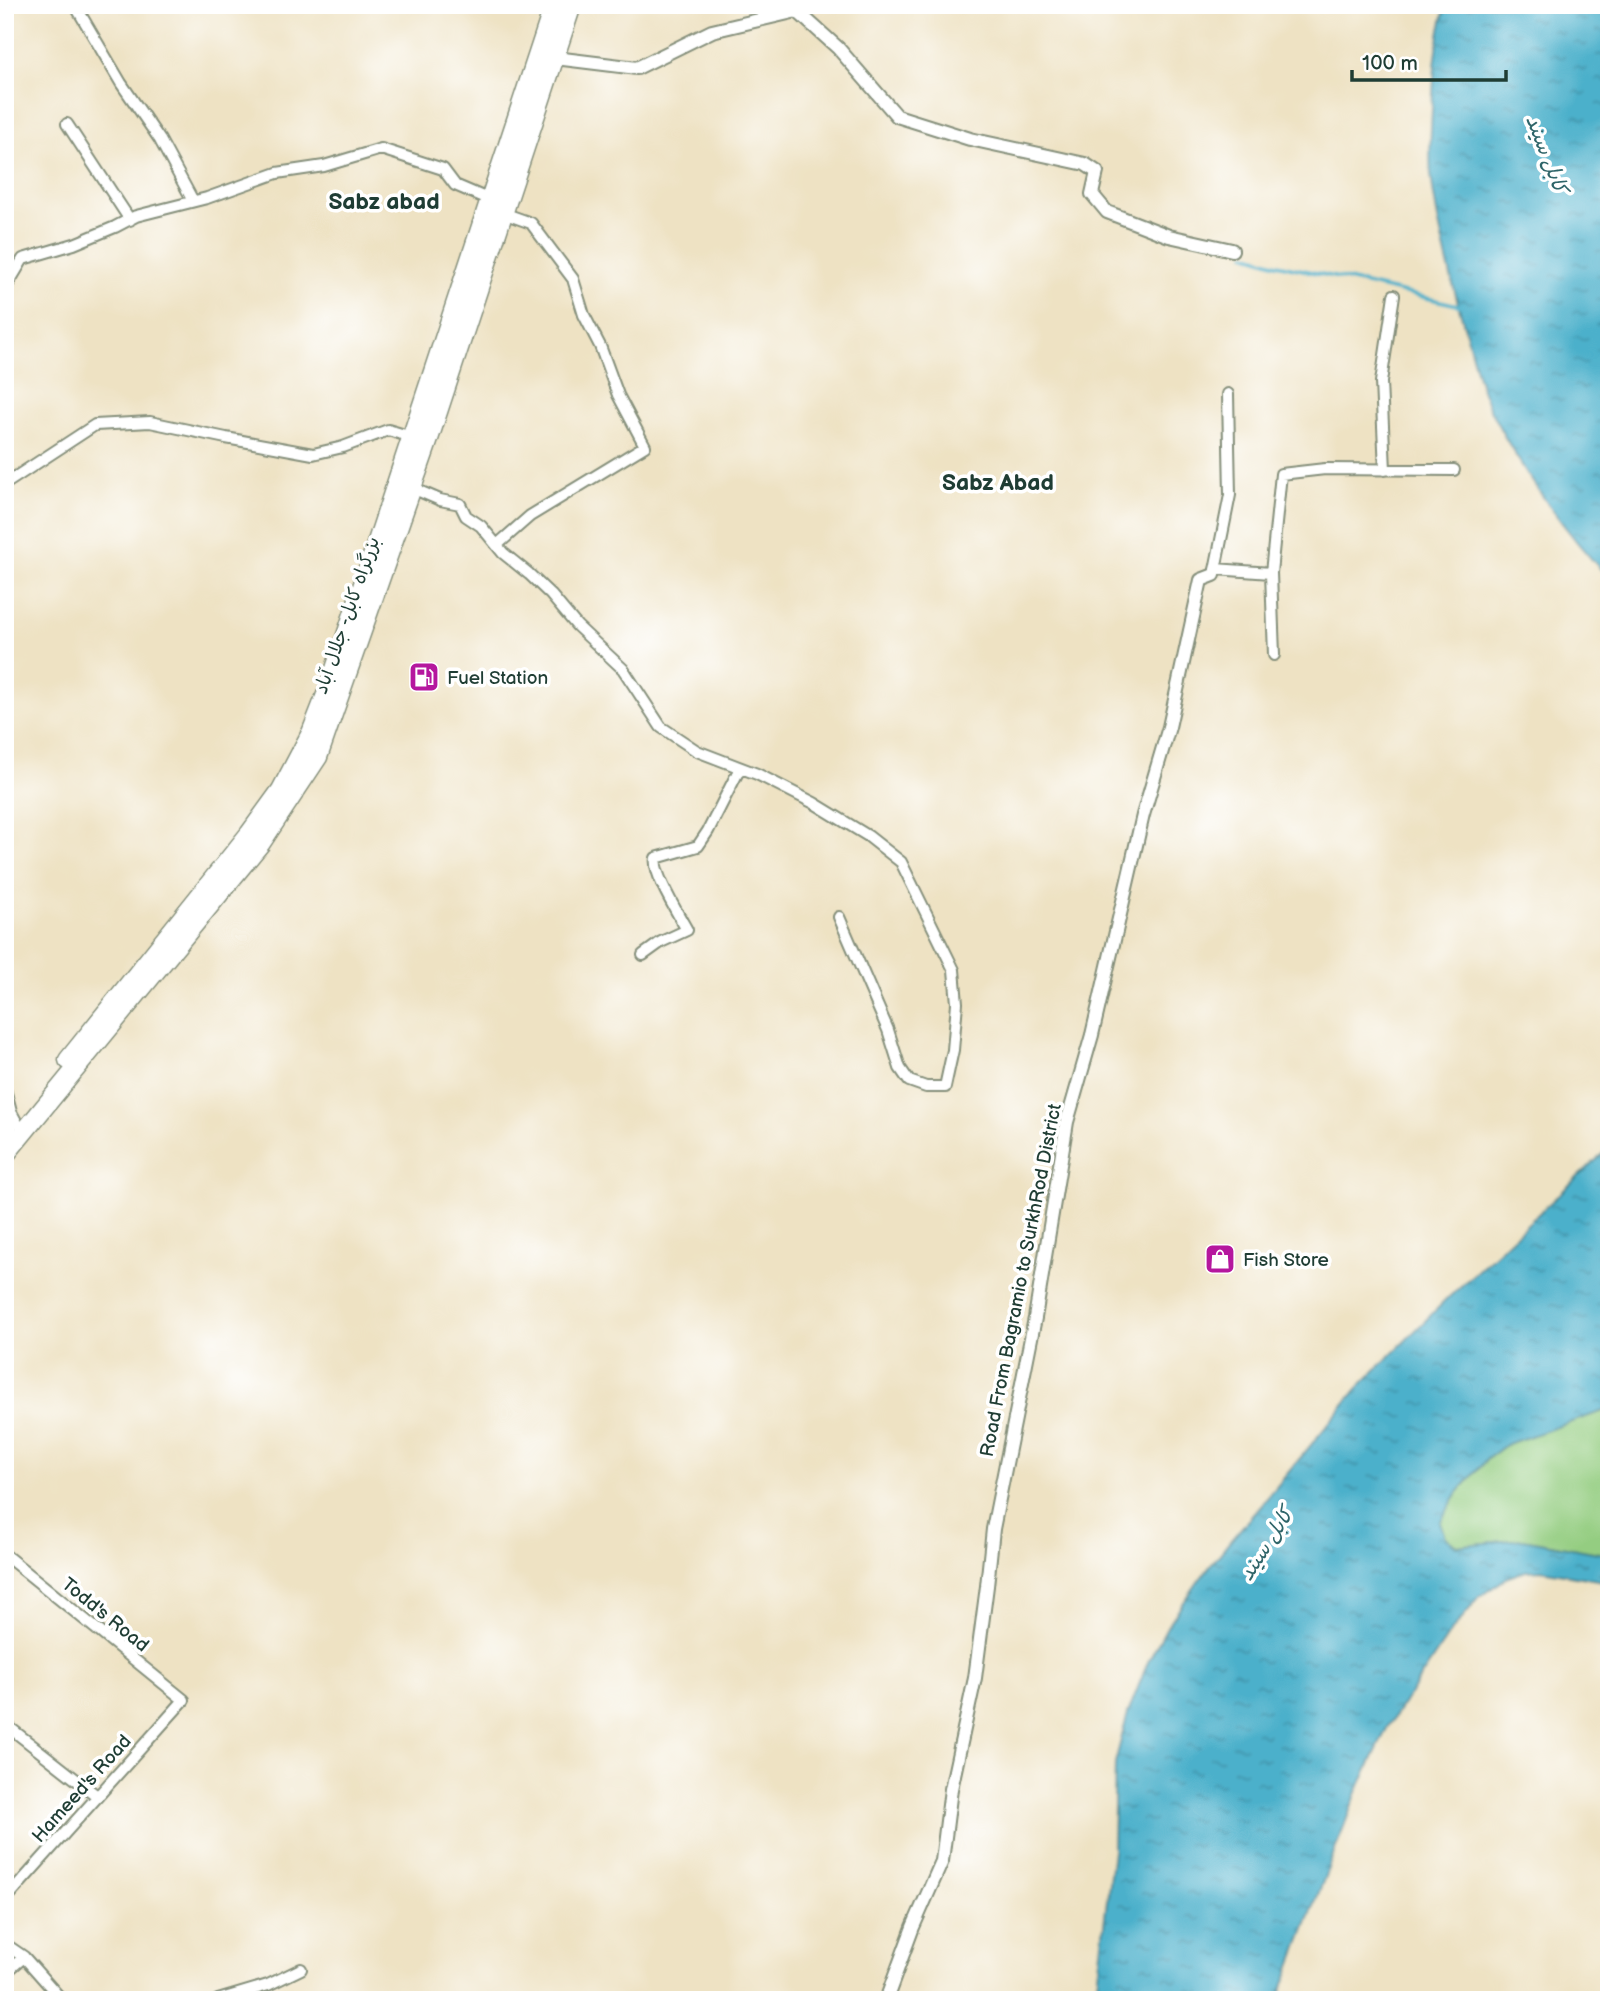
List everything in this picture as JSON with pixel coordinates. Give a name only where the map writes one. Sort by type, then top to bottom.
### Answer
[{"type":"highway","name":"بزرگراه کابل- جلال آباد","points":[[5,1155],[261,843],[318,757],[412,488],[420,440],[490,200],[554,5]]},
{"type":"highway","name":"بزرگراه کابل- جلال آباد","points":[[5,1138],[249,834],[281,790],[311,733],[503,213],[572,5]]},
{"type":"street","points":[[75,5],[121,83],[160,140],[193,201]]},
{"type":"street","points":[[555,58],[637,68],[712,30],[797,11],[838,48],[897,116],[970,139],[1085,164],[1097,172],[1092,194],[1107,212],[1168,236],[1232,250]]},
{"type":"street","points":[[67,124],[130,220]]},
{"type":"street","points":[[5,289],[23,259],[74,244],[136,216],[193,201],[277,173],[324,166],[381,149],[443,169],[455,185],[490,200]]},
{"type":"street","points":[[497,545],[530,516],[645,446],[618,395],[600,346],[584,316],[573,279],[531,223],[503,213]]},
{"type":"street","points":[[1385,470],[1381,382],[1394,295]]},
{"type":"street","points":[[1228,394],[1230,495],[1214,572],[1272,573]]},
{"type":"street","points":[[5,484],[95,425],[150,422],[313,454],[343,447],[388,430],[420,440]]},
{"type":"street","points":[[1274,655],[1272,573],[1281,474],[1325,470],[1454,470]]},
{"type":"street","points":[[412,488],[440,500],[460,504],[466,516],[481,526],[503,553],[551,595],[577,626],[623,668],[661,727],[697,751],[814,803],[868,836],[901,862],[954,970],[957,1003],[953,1050],[944,1087],[926,1087],[909,1081],[900,1068],[883,1018],[839,917]]},
{"type":"street","name":"Road From Bagramio to SurkhRod District","points":[[886,2000],[913,1927],[942,1861],[951,1789],[975,1678],[993,1529],[1035,1318],[1068,1122],[1092,1035],[1143,815],[1169,727],[1201,580],[1214,572]]},
{"type":"street","points":[[643,956],[661,942],[687,930],[654,864],[656,858],[698,846],[740,768]]},
{"type":"street","points":[[5,1089],[17,1123]]},
{"type":"street","name":"Todd's Road","points":[[5,1555],[184,1700]]},
{"type":"street","name":"Hameed's Road","points":[[5,1900],[184,1700]]},
{"type":"street","points":[[5,1724],[97,1796]]},
{"type":"street","points":[[5,1944],[24,1957],[62,2000]]},
{"type":"street","points":[[5,1973],[24,1957]]},
{"type":"street","points":[[218,2000],[268,1984],[301,1969]]},
{"type":"green space","points":[[1609,1409],[1609,1555],[1523,1539],[1456,1546],[1445,1537],[1440,1522],[1458,1492],[1487,1459],[1507,1444]]},
{"type":"water","name":"کابل سيند","points":[[1446,5],[1609,5],[1609,578],[1562,523],[1519,460],[1490,409],[1474,363],[1445,252],[1431,174],[1430,142],[1435,70]]},
{"type":"water","name":"کابل سيند","points":[[1609,1148],[1609,1409],[1507,1444],[1487,1459],[1458,1492],[1440,1522],[1445,1537],[1456,1546],[1523,1539],[1609,1555],[1609,1582],[1541,1570],[1526,1571],[1508,1577],[1479,1597],[1450,1633],[1387,1728],[1357,1792],[1278,2000],[1095,2000],[1113,1850],[1115,1763],[1128,1713],[1148,1662],[1168,1625],[1231,1540],[1357,1389],[1448,1298]]},
{"type":"waterway","points":[[1246,254],[1277,264],[1462,306]]},
{"type":"place","name":"Fuel Station","points":[[424,677]]},
{"type":"place","name":"Fish Store","points":[[1220,1259]]},
{"type":"district","name":"Sabz abad","points":[[384,201]]},
{"type":"district","name":"Sabz Abad","points":[[998,482]]}]
